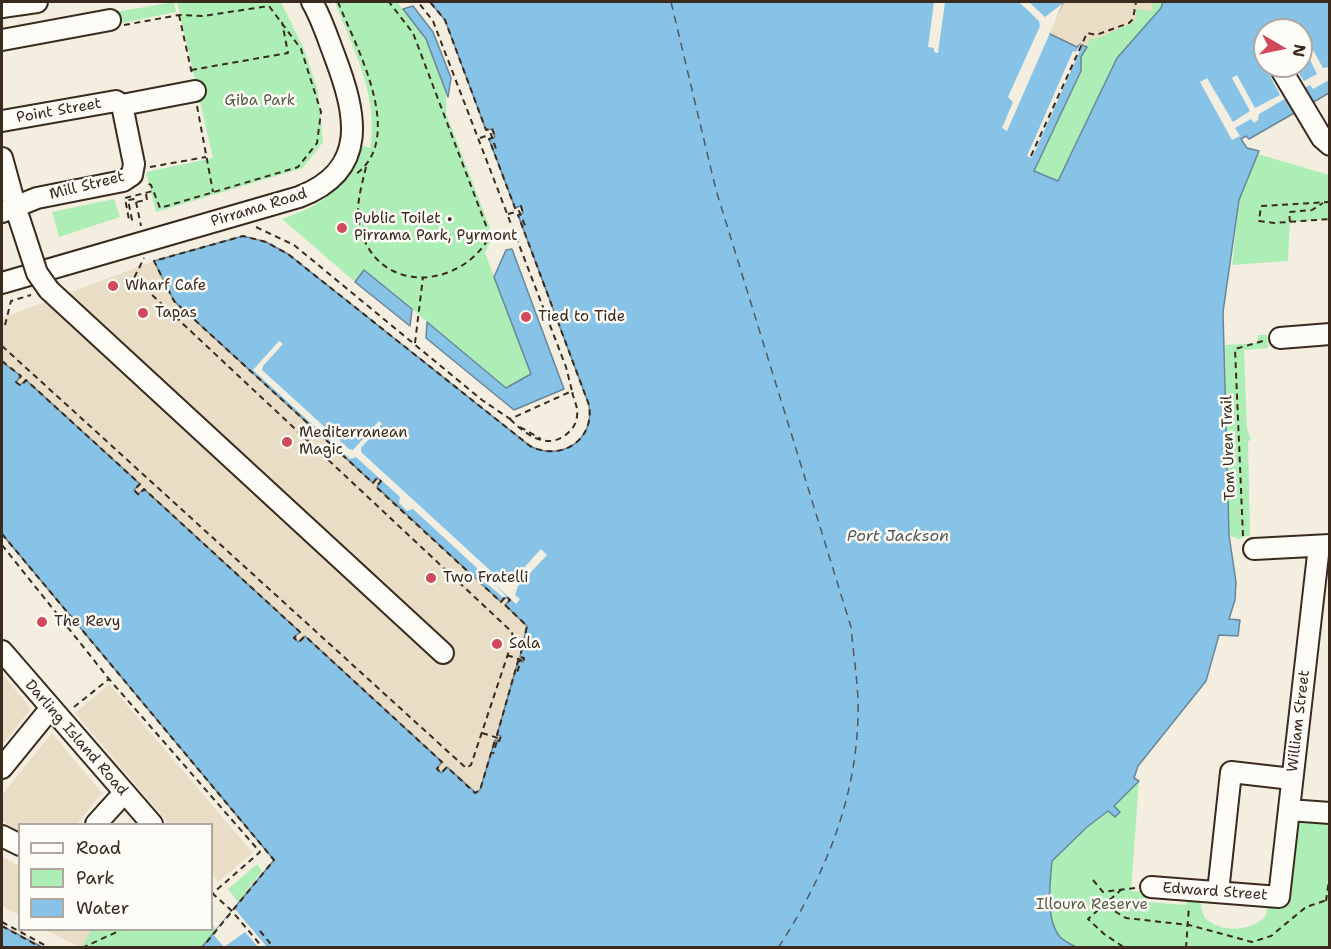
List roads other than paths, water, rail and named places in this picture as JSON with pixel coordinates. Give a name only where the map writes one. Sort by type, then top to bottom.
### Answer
[{"type":"street","points":[[2,7],[37,2]]},
{"type":"street","name":"Pirrama Road","points":[[2,283],[299,196],[325,183],[338,169],[348,150],[354,121],[347,92],[312,2]]},
{"type":"street","points":[[2,39],[110,20]]},
{"type":"street","points":[[1286,78],[1322,138],[1329,145]]},
{"type":"street","name":"Point Street","points":[[2,121],[195,91]]},
{"type":"street","name":"Mill Street","points":[[12,212],[123,181],[133,172],[119,103]]},
{"type":"street","points":[[2,158],[12,212],[32,262],[49,290],[443,653]]},
{"type":"street","points":[[1280,338],[1329,334]]},
{"type":"street","points":[[1254,549],[1324,545]]},
{"type":"street","name":"William Street","points":[[1279,897],[1292,778],[1324,545]]},
{"type":"street","name":"Darling Island Road","points":[[2,651],[150,823]]},
{"type":"street","points":[[2,768],[50,709]]},
{"type":"street","points":[[1218,892],[1231,772],[1292,778]]},
{"type":"street","points":[[98,823],[124,793]]},
{"type":"street","points":[[1289,810],[1329,813]]},
{"type":"street","points":[[2,836],[18,844]]},
{"type":"street","name":"Edward Street","points":[[1151,887],[1279,897]]},
{"type":"water","name":"Port Jackson","points":[[430,2],[1061,2],[1063,3],[1048,33],[1077,47],[1080,44],[1087,47],[1081,57],[1081,71],[1034,171],[1058,181],[1117,58],[1161,8],[1163,2],[1329,2],[1329,93],[1249,139],[1246,136],[1241,139],[1247,148],[1259,151],[1239,200],[1223,312],[1229,535],[1236,582],[1235,600],[1229,619],[1240,620],[1238,636],[1219,635],[1206,681],[1138,766],[1134,778],[1139,781],[1114,806],[1120,812],[1115,817],[1108,811],[1087,827],[1052,861],[1050,911],[1052,920],[1060,937],[1076,947],[202,947],[274,860],[2,534],[2,362],[21,376],[16,382],[20,385],[26,380],[140,484],[134,490],[138,494],[144,489],[300,632],[294,637],[298,642],[305,636],[442,762],[437,768],[441,773],[447,767],[476,793],[480,790],[495,740],[500,741],[501,736],[497,735],[518,661],[523,662],[524,658],[520,657],[527,626],[505,605],[510,600],[506,597],[501,602],[377,487],[381,481],[377,478],[373,483],[174,301],[154,261],[243,236],[266,242],[288,254],[530,446],[553,451],[564,449],[581,438],[587,428],[589,405],[518,215],[523,213],[521,206],[515,208],[489,139],[495,137],[492,129],[486,130],[445,20]]},
{"type":"water","points":[[413,6],[433,32],[451,78],[448,97],[426,39],[403,9]]},
{"type":"water","points":[[512,249],[564,389],[514,410],[426,338],[427,322],[506,388],[531,374],[494,277],[506,250]]},
{"type":"water","points":[[364,270],[412,309],[410,326],[355,282]]},
{"type":"water","points":[[2,926],[42,947],[2,947]]},
{"type":"place","name":"Public Toilet • Pirrama Park, Pyrmont","points":[[342,228]]},
{"type":"place","name":"Wharf Cafe","points":[[113,286]]},
{"type":"place","name":"Tapas","points":[[143,313]]},
{"type":"place","name":"Tied to Tide","points":[[526,317]]},
{"type":"place","name":"Mediterranean Magic","points":[[287,442]]},
{"type":"place","name":"Two Fratelli","points":[[431,578]]},
{"type":"place","name":"The Revy","points":[[42,622]]},
{"type":"place","name":"Sala","points":[[497,644]]},
{"type":"park label","name":"Giba Park","points":[[260,101]]},
{"type":"park label","name":"Illoura Reserve","points":[[1092,905]]}]
